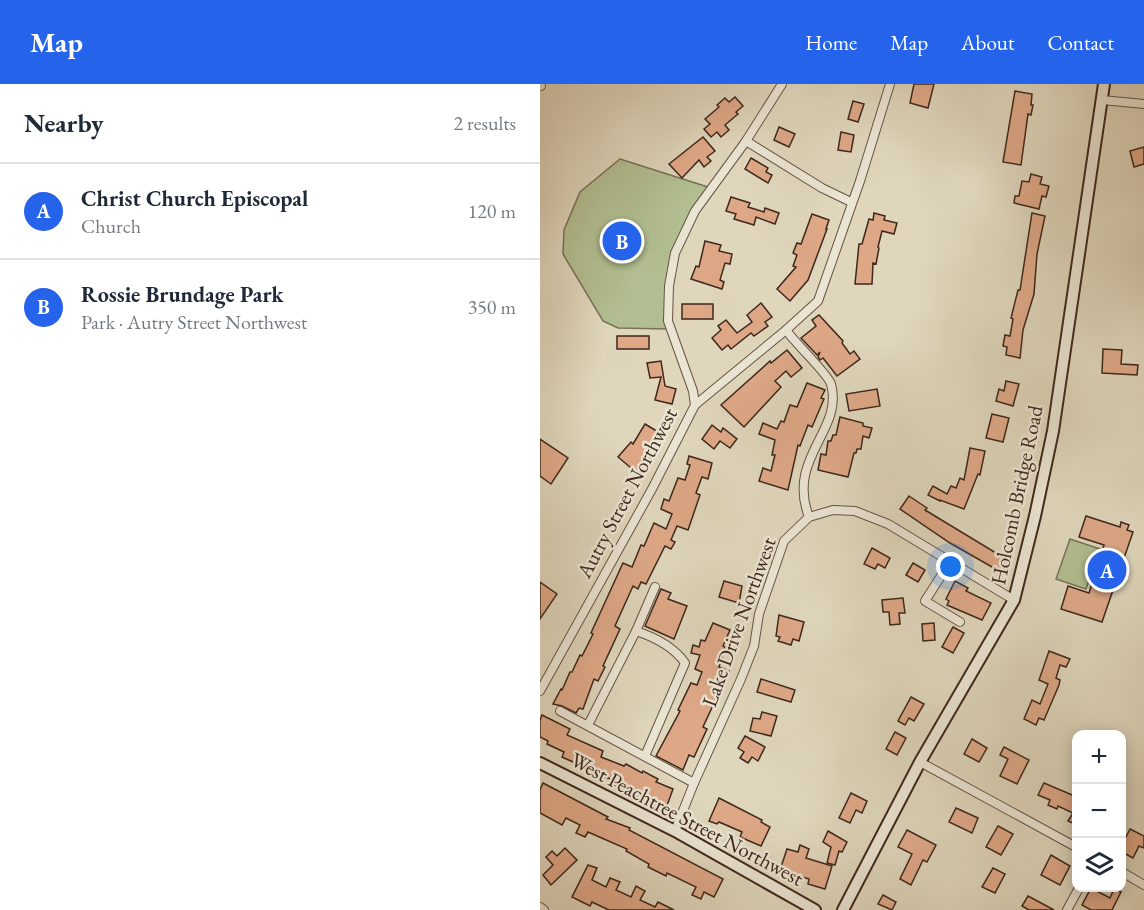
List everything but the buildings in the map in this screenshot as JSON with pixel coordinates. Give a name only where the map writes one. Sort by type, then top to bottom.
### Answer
[{"type":"street","name":"Autry Street Northwest","points":[[540,691],[652,489],[694,405],[693,392],[668,321],[669,286],[675,253],[695,211],[746,141],[782,84]]},
{"type":"street","points":[[694,405],[786,330],[822,295],[890,84]]},
{"type":"street","name":"Holcomb Bridge Road","points":[[843,910],[920,762],[1014,600],[1053,431],[1104,84]]},
{"type":"street","points":[[1102,100],[1144,104]]},
{"type":"street","points":[[746,141],[822,188],[851,202]]},
{"type":"street","points":[[786,330],[831,381],[833,405],[804,474],[804,502],[809,517],[833,510],[855,511],[888,524],[1014,600]]},
{"type":"street","name":"Lake Drive Northwest","points":[[675,831],[754,646],[759,614],[784,541],[809,517]]},
{"type":"street","points":[[950,562],[925,601],[960,622]]},
{"type":"street","points":[[588,725],[656,587]]},
{"type":"street","points":[[636,631],[666,645],[685,663],[645,756]]},
{"type":"street","points":[[560,711],[694,783]]},
{"type":"street","points":[[920,762],[1072,844]]},
{"type":"street","name":"West Peachtree Street Northwest","points":[[540,763],[675,831],[815,910]]},
{"type":"street","points":[[1126,874],[1144,885]]},
{"type":"street","points":[[1067,910],[1077,892]]},
{"type":"street","points":[[540,907],[544,910]]},
{"type":"green space","points":[[620,159],[711,188],[675,253],[669,282],[669,329],[618,328],[603,321],[563,254],[564,230],[580,192]]},
{"type":"green space","points":[[1070,539],[1100,549],[1086,589],[1056,579]]},
{"type":"place","name":"Rossie Brundage Park","points":[[622,241]]},
{"type":"place","name":"Christ Church Episcopal","points":[[1107,570]]}]
